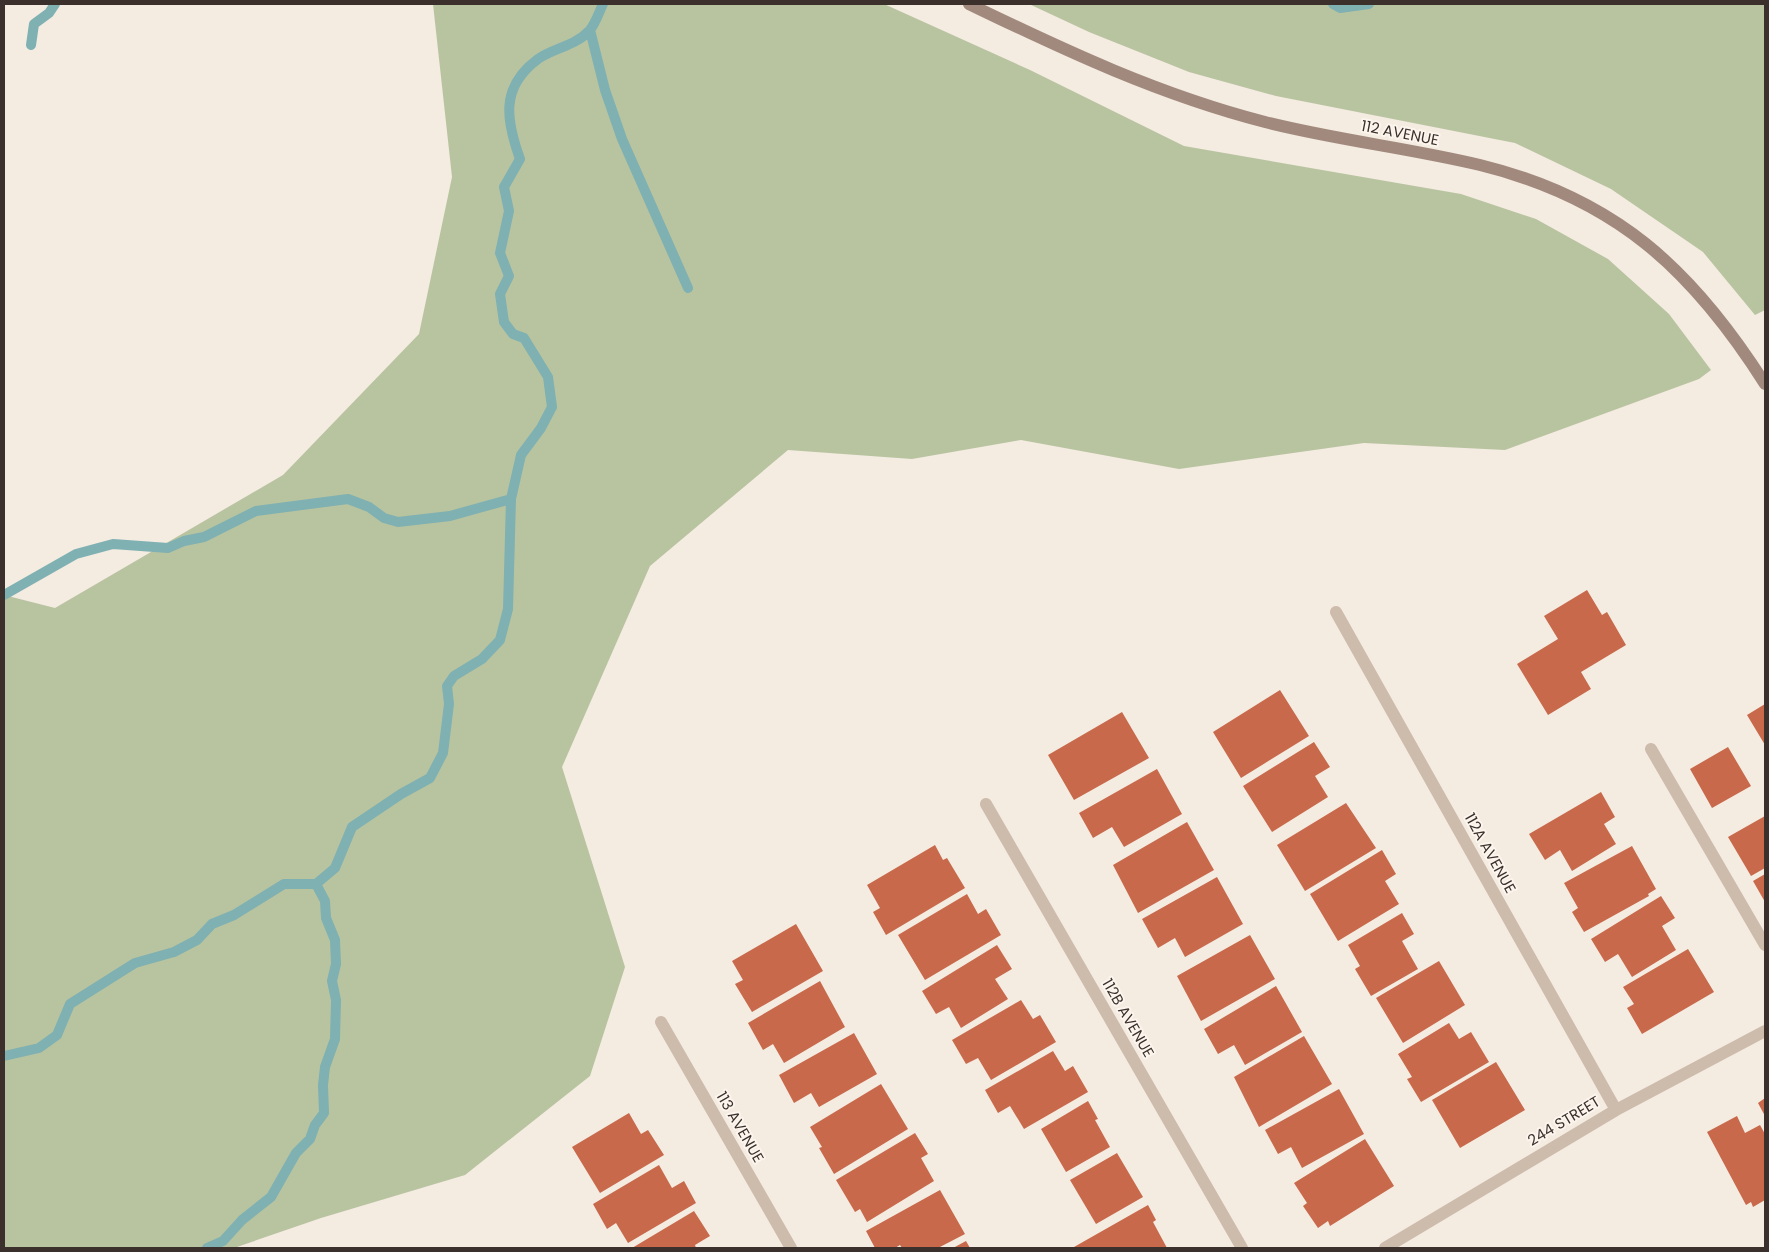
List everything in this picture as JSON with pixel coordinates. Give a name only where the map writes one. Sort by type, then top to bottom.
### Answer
[{"type":"main road","name":"112 AVENUE","points":[[969,4],[1126,77],[1191,102],[1267,123],[1480,165],[1518,176],[1564,194],[1611,218],[1648,245],[1683,276],[1712,307],[1739,342],[1765,384]]},
{"type":"street","name":"112A AVENUE","points":[[1336,612],[1616,1110]]},
{"type":"street","points":[[1652,749],[1765,945]]},
{"type":"street","name":"112B AVENUE","points":[[986,804],[1242,1248]]},
{"type":"street","name":"113 AVENUE","points":[[660,1022],[790,1248]]},
{"type":"street","name":"244 STREET","points":[[1385,1248],[1616,1110],[1765,1031]]},
{"type":"green space","points":[[433,4],[884,4],[1030,70],[1184,146],[1461,194],[1536,219],[1608,259],[1669,314],[1711,370],[1699,379],[1505,450],[1364,443],[1179,469],[1021,440],[912,459],[788,450],[650,566],[562,767],[625,967],[590,1076],[465,1175],[321,1218],[234,1248],[4,1248],[4,595],[55,608],[283,475],[419,334],[452,177]]},
{"type":"green space","points":[[1029,4],[1765,4],[1765,310],[1755,315],[1703,252],[1611,189],[1515,143],[1276,96],[1189,72],[1089,32]]},
{"type":"building","points":[[1587,590],[1602,615],[1607,612],[1626,645],[1581,672],[1591,689],[1548,715],[1517,664],[1558,639],[1544,616]]},
{"type":"building","points":[[1280,690],[1309,736],[1241,778],[1213,732]]},
{"type":"building","points":[[1765,704],[1765,745],[1747,715]]},
{"type":"building","points":[[1122,712],[1149,758],[1074,800],[1048,755]]},
{"type":"building","points":[[1314,742],[1330,767],[1315,776],[1328,797],[1272,832],[1243,786]]},
{"type":"building","points":[[1728,747],[1751,786],[1712,808],[1690,769]]},
{"type":"building","points":[[1157,769],[1182,814],[1124,847],[1112,827],[1093,838],[1079,813]]},
{"type":"building","points":[[1601,792],[1615,817],[1604,824],[1616,844],[1572,871],[1560,850],[1545,860],[1529,834]]},
{"type":"building","points":[[1346,803],[1376,848],[1305,891],[1277,845]]},
{"type":"building","points":[[1765,816],[1765,868],[1751,876],[1728,837]]},
{"type":"building","points":[[1187,822],[1214,870],[1138,913],[1113,865]]},
{"type":"building","points":[[935,845],[943,860],[947,858],[965,888],[886,935],[873,912],[880,908],[867,885]]},
{"type":"building","points":[[1632,846],[1656,889],[1648,894],[1649,896],[1584,932],[1572,912],[1578,908],[1564,883]]},
{"type":"building","points":[[1382,850],[1396,874],[1385,881],[1399,904],[1338,941],[1310,894]]},
{"type":"building","points":[[1765,874],[1765,902],[1753,881]]},
{"type":"building","points":[[1217,877],[1243,924],[1185,957],[1175,938],[1158,948],[1142,919]]},
{"type":"building","points":[[967,894],[978,914],[986,909],[1001,935],[925,980],[898,935]]},
{"type":"building","points":[[1661,896],[1675,918],[1662,926],[1676,950],[1632,977],[1618,954],[1605,962],[1591,939]]},
{"type":"building","points":[[1402,913],[1414,934],[1402,941],[1418,969],[1371,996],[1355,969],[1360,966],[1348,945]]},
{"type":"building","points":[[796,924],[823,971],[752,1012],[735,984],[743,980],[732,961]]},
{"type":"building","points":[[1250,935],[1275,979],[1201,1021],[1177,976]]},
{"type":"building","points":[[997,945],[1012,969],[995,979],[1008,999],[961,1028],[949,1007],[936,1014],[922,991]]},
{"type":"building","points":[[1688,949],[1714,992],[1642,1034],[1627,1008],[1634,1004],[1623,987]]},
{"type":"building","points":[[1439,961],[1465,1005],[1403,1043],[1376,998]]},
{"type":"building","points":[[820,981],[845,1027],[784,1063],[773,1044],[763,1050],[748,1023]]},
{"type":"building","points":[[1276,986],[1302,1032],[1245,1065],[1234,1045],[1218,1054],[1204,1029]]},
{"type":"building","points":[[1021,1000],[1033,1019],[1040,1015],[1056,1042],[991,1080],[978,1058],[966,1064],[952,1040]]},
{"type":"building","points":[[1449,1023],[1459,1039],[1471,1032],[1489,1062],[1421,1102],[1407,1079],[1412,1077],[1398,1054]]},
{"type":"building","points":[[854,1033],[877,1074],[819,1107],[811,1093],[794,1103],[779,1075]]},
{"type":"building","points":[[1304,1036],[1332,1084],[1259,1127],[1234,1077]]},
{"type":"building","points":[[1053,1051],[1065,1071],[1073,1066],[1088,1092],[1024,1129],[1010,1106],[998,1113],[985,1090]]},
{"type":"building","points":[[1496,1062],[1525,1110],[1460,1148],[1432,1100]]},
{"type":"building","points":[[881,1084],[908,1129],[834,1174],[819,1148],[822,1147],[810,1127]]},
{"type":"building","points":[[1339,1089],[1364,1134],[1302,1168],[1291,1147],[1278,1154],[1265,1130]]},
{"type":"building","points":[[1765,1098],[1765,1116],[1758,1103]]},
{"type":"building","points":[[1088,1101],[1098,1119],[1095,1120],[1110,1147],[1066,1172],[1041,1129]]},
{"type":"building","points":[[629,1113],[641,1134],[648,1130],[664,1155],[600,1193],[572,1147]]},
{"type":"building","points":[[1737,1116],[1745,1133],[1760,1125],[1765,1134],[1765,1200],[1753,1207],[1751,1202],[1746,1205],[1707,1132]]},
{"type":"building","points":[[915,1133],[928,1154],[921,1158],[934,1181],[867,1222],[860,1209],[855,1212],[836,1180]]},
{"type":"building","points":[[1365,1139],[1394,1186],[1330,1226],[1328,1221],[1318,1228],[1303,1206],[1307,1203],[1294,1183]]},
{"type":"building","points":[[1117,1153],[1143,1197],[1096,1224],[1070,1180]]},
{"type":"building","points":[[659,1165],[672,1188],[684,1181],[696,1203],[628,1243],[616,1223],[607,1229],[593,1204]]},
{"type":"building","points":[[940,1190],[965,1234],[938,1248],[902,1248],[900,1245],[895,1248],[875,1248],[866,1231]]},
{"type":"building","points":[[1148,1205],[1156,1220],[1153,1222],[1167,1248],[1074,1247]]},
{"type":"building","points":[[694,1211],[710,1236],[695,1245],[696,1248],[632,1248]]},
{"type":"building","points":[[966,1241],[970,1248],[953,1248]]},
{"type":"waterway","points":[[31,45],[34,24],[49,13],[55,4]]},
{"type":"waterway","points":[[4,1056],[39,1048],[57,1035],[70,1004],[135,963],[174,952],[197,940],[212,924],[234,915],[284,884],[316,884],[335,868],[352,827],[401,794],[430,778],[443,753],[449,704],[447,686],[454,676],[482,659],[500,640],[508,609],[511,499],[521,455],[541,428],[552,407],[548,377],[524,338],[513,334],[504,322],[500,294],[509,276],[500,253],[509,211],[504,187],[520,159],[515,145],[510,118],[512,93],[517,81],[538,59],[571,44],[589,31],[603,4]]},
{"type":"waterway","points":[[1333,4],[1340,8],[1369,4]]},
{"type":"waterway","points":[[590,30],[605,90],[622,139],[688,288]]},
{"type":"waterway","points":[[4,595],[76,554],[113,544],[168,548],[184,541],[204,537],[256,511],[348,499],[369,507],[384,518],[398,522],[450,516],[511,499]]},
{"type":"waterway","points":[[207,1248],[223,1241],[242,1220],[271,1197],[296,1153],[310,1139],[315,1125],[324,1113],[323,1085],[325,1067],[335,1039],[336,1000],[332,981],[336,964],[335,940],[326,918],[325,901],[316,884]]}]
